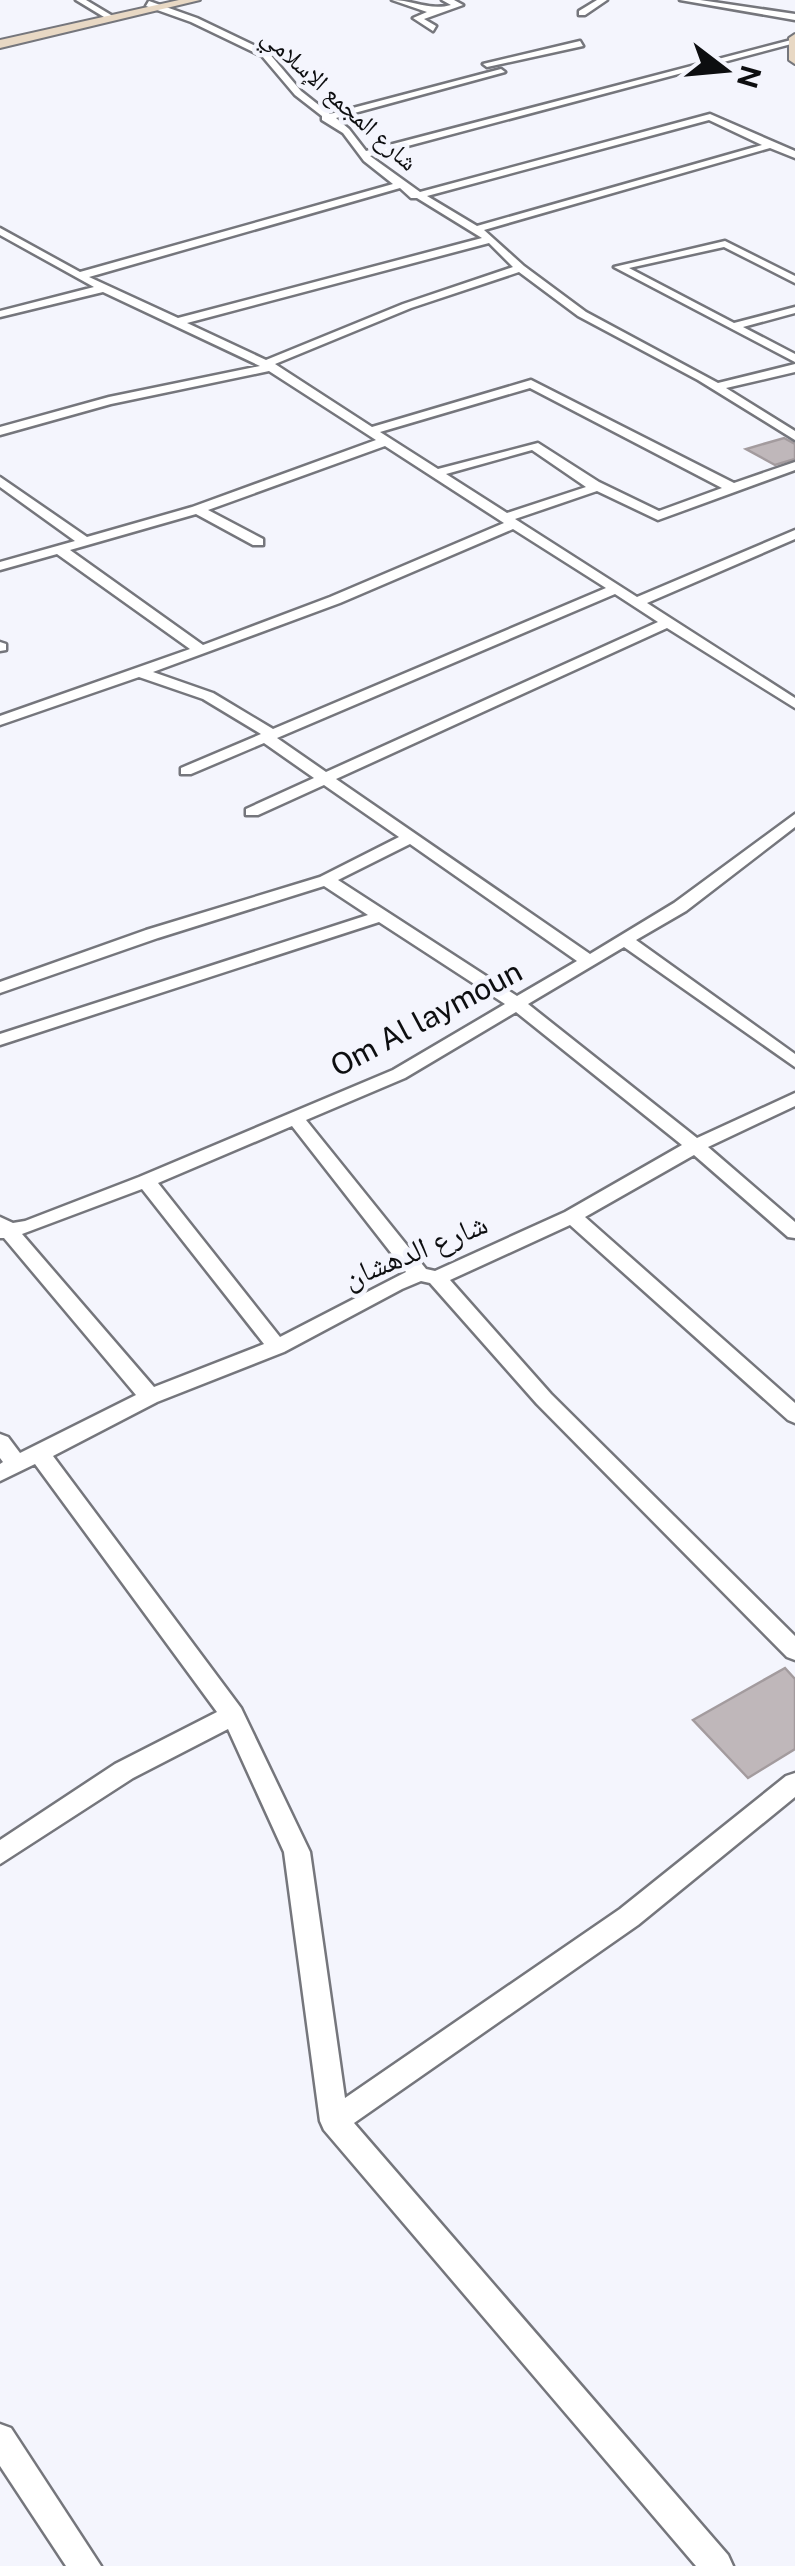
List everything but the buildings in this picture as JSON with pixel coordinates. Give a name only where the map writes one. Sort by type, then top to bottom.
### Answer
[{"type":"main road","points":[[0,36],[194,0]]},
{"type":"main road","points":[[0,44],[108,15]]},
{"type":"main road","points":[[795,39],[795,60]]},
{"type":"street","points":[[80,0],[108,15]]},
{"type":"street","points":[[396,0],[436,12]]},
{"type":"street","points":[[432,28],[416,18],[459,5],[446,0]]},
{"type":"street","points":[[582,14],[604,0]]},
{"type":"street","points":[[684,0],[795,17]]},
{"type":"street","name":"شارع المجمع الإسلامي","points":[[158,4],[265,54],[325,118],[346,131],[366,159],[415,196],[491,239],[520,268],[582,314],[795,436]]},
{"type":"street","points":[[365,154],[795,39]]},
{"type":"street","points":[[325,118],[494,76],[501,72],[487,64],[580,44]]},
{"type":"street","points":[[415,196],[710,118],[795,155]]},
{"type":"street","points":[[474,230],[771,145]]},
{"type":"street","points":[[79,276],[399,184]]},
{"type":"street","points":[[0,230],[79,276],[268,365],[634,603],[790,695]]},
{"type":"street","points":[[177,322],[491,239]]},
{"type":"street","points":[[795,280],[725,244],[619,267],[795,359]]},
{"type":"street","points":[[0,431],[109,401],[268,365],[407,306],[520,268]]},
{"type":"street","points":[[0,314],[106,288]]},
{"type":"street","points":[[732,327],[795,310]]},
{"type":"street","points":[[715,387],[795,368]]},
{"type":"street","points":[[370,431],[531,384],[733,488]]},
{"type":"street","points":[[0,566],[197,510],[386,440]]},
{"type":"street","points":[[437,473],[534,446],[594,485],[658,516],[795,466]]},
{"type":"street","points":[[0,481],[84,541]]},
{"type":"street","points":[[0,720],[336,600],[508,521],[591,490],[594,485]]},
{"type":"street","points":[[197,510],[258,542]]},
{"type":"street","points":[[634,603],[795,534]]},
{"type":"street","points":[[59,549],[201,650]]},
{"type":"street","points":[[186,770],[614,590]]},
{"type":"street","points":[[252,812],[668,623]]},
{"type":"street","points":[[137,672],[202,690],[244,712],[269,736],[408,839],[589,961]]},
{"type":"street","name":"Om Al laymoun","points":[[3,1228],[146,1181],[398,1074],[680,907],[795,819]]},
{"type":"street","points":[[0,988],[152,934],[326,880],[408,839]]},
{"type":"street","points":[[326,880],[517,1004],[695,1146],[795,1232]]},
{"type":"street","points":[[0,1040],[381,916]]},
{"type":"street","points":[[625,940],[795,1062]]},
{"type":"street","name":"شارع الدهشان","points":[[18,1463],[150,1397],[277,1346],[428,1276],[572,1216],[695,1146],[795,1099]]},
{"type":"street","points":[[296,1118],[428,1276],[544,1399],[795,1651]]},
{"type":"street","points":[[146,1181],[277,1346]]},
{"type":"street","points":[[572,1216],[795,1415]]},
{"type":"street","points":[[3,1228],[150,1397]]},
{"type":"street","points":[[0,1442],[233,1715],[297,1852],[334,2121],[716,2566]]},
{"type":"street","points":[[0,1853],[124,1771],[233,1715]]},
{"type":"street","points":[[334,2121],[629,1917],[795,1783]]},
{"type":"street","points":[[0,2439],[85,2566]]}]
